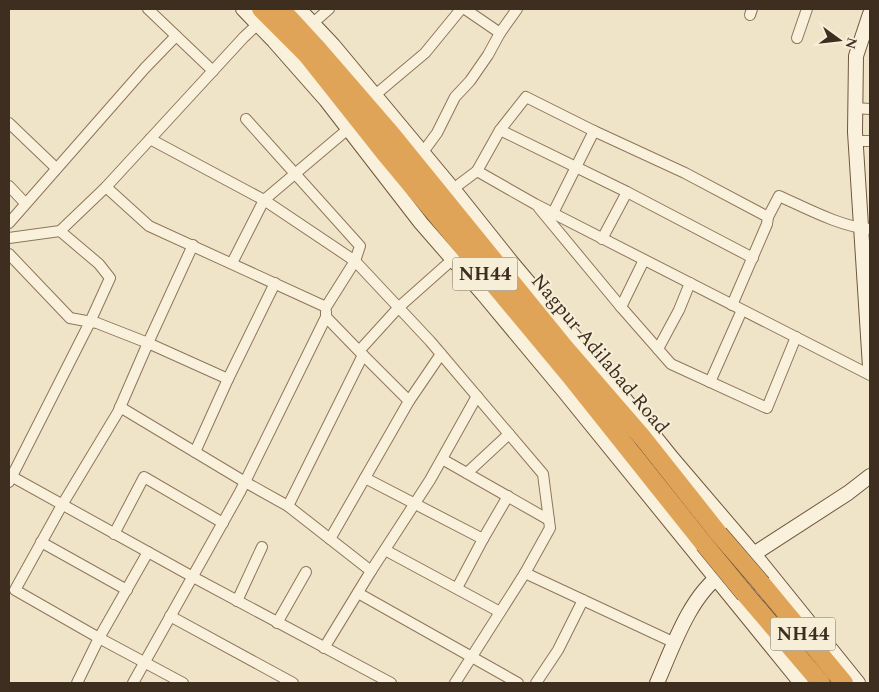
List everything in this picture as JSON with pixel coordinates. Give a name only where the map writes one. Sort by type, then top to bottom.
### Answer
[{"type":"highway","name":"Nagpur Adilabad Road","points":[[281,9],[316,46],[392,135],[565,348],[643,438],[719,534],[844,683]]},
{"type":"highway","name":"Nagpur Adilabad Road","points":[[252,13],[307,55],[377,155],[571,377],[704,544],[821,683]]},
{"type":"street","points":[[148,9],[213,71]]},
{"type":"street","points":[[299,9],[375,95],[453,189],[858,683]]},
{"type":"street","points":[[313,23],[329,9]]},
{"type":"street","points":[[375,95],[425,52],[463,9],[500,33]]},
{"type":"street","points":[[422,152],[437,133],[455,98],[470,81],[517,9]]},
{"type":"street","points":[[797,38],[807,9]]},
{"type":"street","points":[[9,238],[60,231],[106,188],[244,37],[252,13]]},
{"type":"street","points":[[252,13],[326,100],[348,129],[377,155],[421,223],[563,390],[801,683]]},
{"type":"street","points":[[870,14],[856,56],[855,108],[855,141],[865,202],[870,367]]},
{"type":"street","points":[[9,223],[145,68],[176,36]]},
{"type":"street","points":[[453,189],[477,171],[500,130],[526,97],[685,173],[768,217]]},
{"type":"street","points":[[855,108],[870,109]]},
{"type":"street","points":[[133,683],[244,482],[326,312],[355,261],[360,246],[246,119]]},
{"type":"street","points":[[9,123],[56,168]]},
{"type":"street","points":[[232,263],[264,200],[348,129]]},
{"type":"street","points":[[500,130],[627,192],[753,258]]},
{"type":"street","points":[[553,213],[594,131]]},
{"type":"street","points":[[150,139],[264,200],[355,261],[441,354],[544,474],[550,528],[525,573],[455,683]]},
{"type":"street","points":[[855,141],[870,141]]},
{"type":"street","points":[[477,171],[602,239],[870,375]]},
{"type":"street","points":[[9,186],[25,203]]},
{"type":"street","points":[[106,188],[149,226],[275,283],[326,312],[361,353],[409,401]]},
{"type":"street","points":[[602,239],[627,192]]},
{"type":"street","points":[[710,382],[768,217],[779,196],[821,215],[866,228]]},
{"type":"street","points":[[535,204],[621,308],[671,364],[767,408],[796,337]]},
{"type":"street","points":[[60,231],[99,264],[110,278],[90,322],[10,478],[384,682]]},
{"type":"street","points":[[183,683],[12,588],[120,407],[193,245]]},
{"type":"street","points":[[9,254],[70,318],[90,322],[148,342],[228,379]]},
{"type":"street","points":[[288,506],[361,353],[399,308],[453,259]]},
{"type":"street","points":[[621,308],[644,260]]},
{"type":"street","points":[[194,452],[275,283]]},
{"type":"street","points":[[658,350],[679,310],[690,283]]},
{"type":"street","points":[[330,539],[409,401],[441,354]]},
{"type":"street","points":[[324,648],[415,504],[477,396]]},
{"type":"street","points":[[120,407],[244,482],[288,506],[371,571]]},
{"type":"street","points":[[467,473],[509,434]]},
{"type":"street","points":[[442,459],[549,520]]},
{"type":"street","points":[[657,683],[693,604],[716,578],[848,493],[870,476]]},
{"type":"street","points":[[114,534],[144,477],[222,523]]},
{"type":"street","points":[[365,478],[483,538]]},
{"type":"street","points":[[457,588],[483,538],[508,496]]},
{"type":"street","points":[[41,542],[127,590]]},
{"type":"street","points":[[237,601],[262,547]]},
{"type":"street","points":[[385,550],[500,612]]},
{"type":"street","points":[[77,683],[99,638],[148,552]]},
{"type":"street","points":[[278,623],[306,572]]},
{"type":"street","points":[[525,573],[675,643]]},
{"type":"street","points":[[358,593],[518,683]]},
{"type":"street","points":[[536,683],[558,650],[583,600]]},
{"type":"street","points":[[170,616],[293,683]]}]
